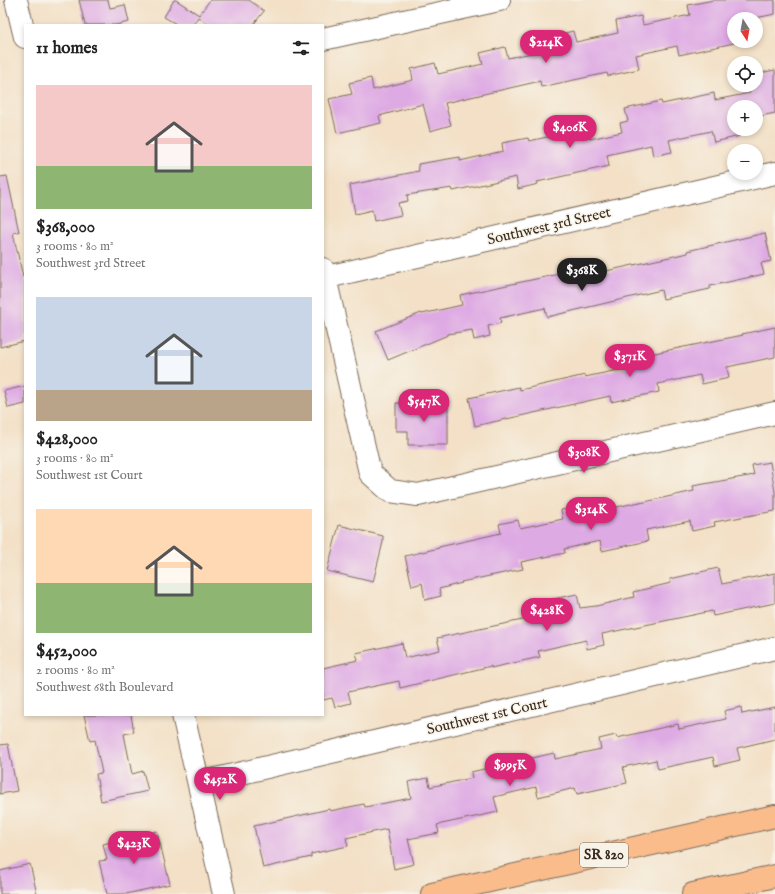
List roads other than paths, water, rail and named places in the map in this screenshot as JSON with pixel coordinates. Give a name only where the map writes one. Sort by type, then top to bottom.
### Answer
[{"type":"highway","name":"SR 820","points":[[432,894],[775,816]]},
{"type":"highway","points":[[693,894],[775,876]]},
{"type":"street","points":[[16,0],[24,34]]},
{"type":"street","points":[[324,39],[499,0]]},
{"type":"street","name":"Southwest 3rd Street","points":[[324,275],[775,173]]},
{"type":"street","points":[[324,275],[370,473],[390,491],[418,495],[775,413]]},
{"type":"street","name":"Southwest 1st Court","points":[[199,783],[775,648]]},
{"type":"street","points":[[183,716],[224,894]]}]
